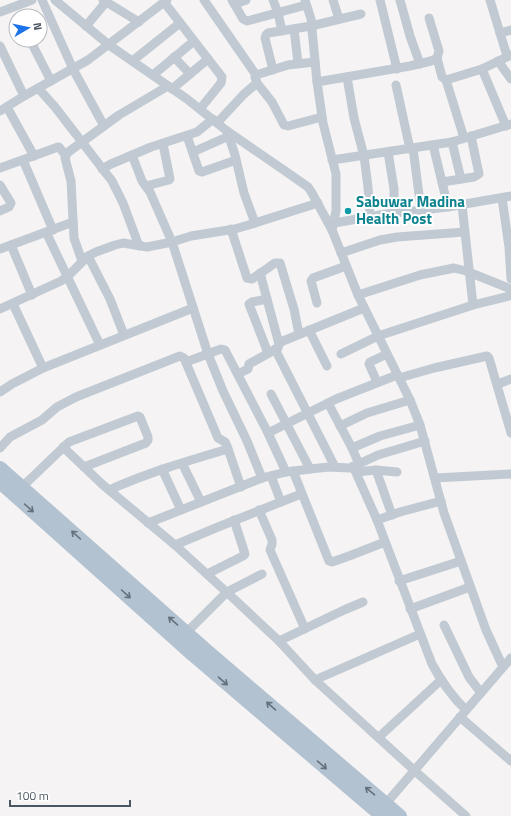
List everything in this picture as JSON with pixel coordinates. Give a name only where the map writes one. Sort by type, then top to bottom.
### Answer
[{"type":"main road","points":[[0,468],[186,633],[382,811]]},
{"type":"main road","points":[[0,482],[192,654],[382,811],[400,816]]},
{"type":"street","points":[[0,12],[32,0]]},
{"type":"street","points":[[42,0],[73,69],[104,126]]},
{"type":"street","points":[[55,0],[109,45],[200,109],[228,134],[308,187],[333,227],[341,253],[358,295],[410,400],[420,425],[441,500],[470,587],[486,630],[503,667]]},
{"type":"street","points":[[204,0],[272,102],[284,125],[288,126],[322,117]]},
{"type":"street","points":[[246,0],[233,2],[243,19],[247,21],[278,13],[306,2],[311,26],[322,117],[336,174],[337,188],[333,227]]},
{"type":"street","points":[[273,0],[282,31]]},
{"type":"street","points":[[333,0],[339,19]]},
{"type":"street","points":[[380,0],[397,69]]},
{"type":"street","points":[[400,0],[420,64]]},
{"type":"street","points":[[446,80],[482,69],[509,56],[490,0]]},
{"type":"street","points":[[86,26],[104,1],[139,22]]},
{"type":"street","points":[[34,156],[3,109],[73,69],[109,45],[166,1],[180,23],[222,76],[222,80],[200,109]]},
{"type":"street","points":[[273,70],[266,35],[361,14]]},
{"type":"street","points":[[429,18],[439,51],[437,58],[442,77],[446,80],[468,137],[479,174],[474,178],[442,182]]},
{"type":"street","points":[[136,58],[180,23]]},
{"type":"street","points":[[294,29],[298,64]]},
{"type":"street","points":[[500,33],[511,30]]},
{"type":"street","points":[[153,75],[194,41]]},
{"type":"street","points":[[0,46],[24,96]]},
{"type":"street","points":[[34,48],[51,81]]},
{"type":"street","points":[[174,57],[190,74]]},
{"type":"street","points":[[317,82],[397,69],[420,64],[437,58]]},
{"type":"street","points":[[66,156],[67,153],[104,126],[170,87],[190,74],[208,59]]},
{"type":"street","points":[[498,61],[511,79]]},
{"type":"street","points":[[102,169],[132,155],[197,132],[215,121],[244,94],[257,79],[273,70],[298,64],[315,62]]},
{"type":"street","points":[[332,160],[452,142],[509,125],[482,69]]},
{"type":"street","points":[[347,77],[354,118],[364,156],[370,217]]},
{"type":"street","points":[[396,85],[412,149],[421,210]]},
{"type":"street","points":[[38,88],[55,107],[112,181],[124,203],[139,246]]},
{"type":"street","points":[[193,152],[228,134]]},
{"type":"street","points":[[228,134],[244,193],[255,224]]},
{"type":"street","points":[[187,136],[200,172],[236,160]]},
{"type":"street","points":[[452,142],[461,179]]},
{"type":"street","points":[[146,186],[169,180],[170,178],[163,144]]},
{"type":"street","points":[[433,145],[448,207]]},
{"type":"street","points":[[0,168],[60,147],[66,156],[71,181],[74,238],[85,259],[110,299],[124,335]]},
{"type":"street","points":[[388,152],[394,189],[394,213]]},
{"type":"street","points":[[132,155],[172,242],[208,354],[223,391],[247,441],[281,502]]},
{"type":"street","points":[[23,160],[67,277],[100,345]]},
{"type":"street","points":[[0,185],[10,203],[10,206],[0,210]]},
{"type":"street","points":[[333,227],[370,217],[462,205],[506,197],[511,279]]},
{"type":"street","points":[[0,309],[67,277],[85,259],[96,252],[115,245],[123,243],[147,247],[172,242],[191,236],[255,224],[318,203]]},
{"type":"street","points":[[462,205],[473,305]]},
{"type":"street","points":[[0,249],[73,222]]},
{"type":"street","points":[[231,229],[247,278],[252,279],[275,263],[280,262],[294,309],[299,334]]},
{"type":"street","points":[[341,253],[380,240],[397,237],[465,232]]},
{"type":"street","points":[[11,245],[32,295]]},
{"type":"street","points":[[317,303],[311,281],[313,278],[346,266]]},
{"type":"street","points":[[358,295],[420,275],[454,268],[469,272],[511,295]]},
{"type":"street","points":[[260,273],[267,299],[274,349]]},
{"type":"street","points":[[341,354],[378,336],[473,305],[511,295]]},
{"type":"street","points":[[267,299],[249,304],[335,467]]},
{"type":"street","points":[[13,304],[43,368]]},
{"type":"street","points":[[0,392],[43,368],[193,308]]},
{"type":"street","points":[[238,374],[248,369],[249,364],[299,334],[364,308]]},
{"type":"street","points":[[309,330],[327,366]]},
{"type":"street","points":[[186,362],[221,349],[225,350],[301,494],[317,529],[329,561],[332,562],[385,542]]},
{"type":"street","points":[[377,382],[369,364],[370,362],[387,354]]},
{"type":"street","points":[[0,448],[10,437],[42,420],[57,407],[76,397],[180,356],[184,358],[186,362],[218,438],[225,442],[241,487]]},
{"type":"street","points":[[268,433],[328,403],[377,382],[484,356],[489,358],[498,384],[511,433]]},
{"type":"street","points":[[498,384],[511,379]]},
{"type":"street","points":[[271,394],[310,469]]},
{"type":"street","points":[[340,426],[367,413],[410,400]]},
{"type":"street","points":[[328,403],[352,448],[356,467],[432,664],[463,713],[511,761]]},
{"type":"street","points":[[22,487],[63,447],[74,439],[138,416],[140,417],[148,437],[146,443],[84,468]]},
{"type":"street","points":[[352,448],[371,439],[420,425]]},
{"type":"street","points":[[356,467],[378,455],[425,441]]},
{"type":"street","points":[[63,447],[84,468],[175,545],[227,592],[279,641],[315,680],[466,816]]},
{"type":"street","points":[[109,490],[162,469],[228,449]]},
{"type":"street","points":[[182,463],[200,502]]},
{"type":"street","points":[[148,523],[267,477],[289,472],[335,467],[356,467],[397,472]]},
{"type":"street","points":[[162,469],[181,510]]},
{"type":"street","points":[[376,470],[392,515]]},
{"type":"street","points":[[435,478],[511,474]]},
{"type":"street","points":[[175,545],[301,494]]},
{"type":"street","points":[[377,520],[441,500]]},
{"type":"street","points":[[259,510],[272,540],[270,550],[305,629]]},
{"type":"street","points":[[206,574],[245,554],[234,520]]},
{"type":"street","points":[[399,581],[461,561]]},
{"type":"street","points":[[186,633],[227,592],[262,574]]},
{"type":"street","points":[[410,609],[470,587]]},
{"type":"street","points":[[279,641],[364,602]]},
{"type":"street","points":[[444,625],[469,677],[481,693]]},
{"type":"street","points":[[315,680],[420,634]]},
{"type":"street","points":[[382,811],[463,713],[511,658]]},
{"type":"street","points":[[378,737],[441,680]]},
{"type":"place","name":"Sabuwar Madina Health Post","points":[[348,211]]}]
